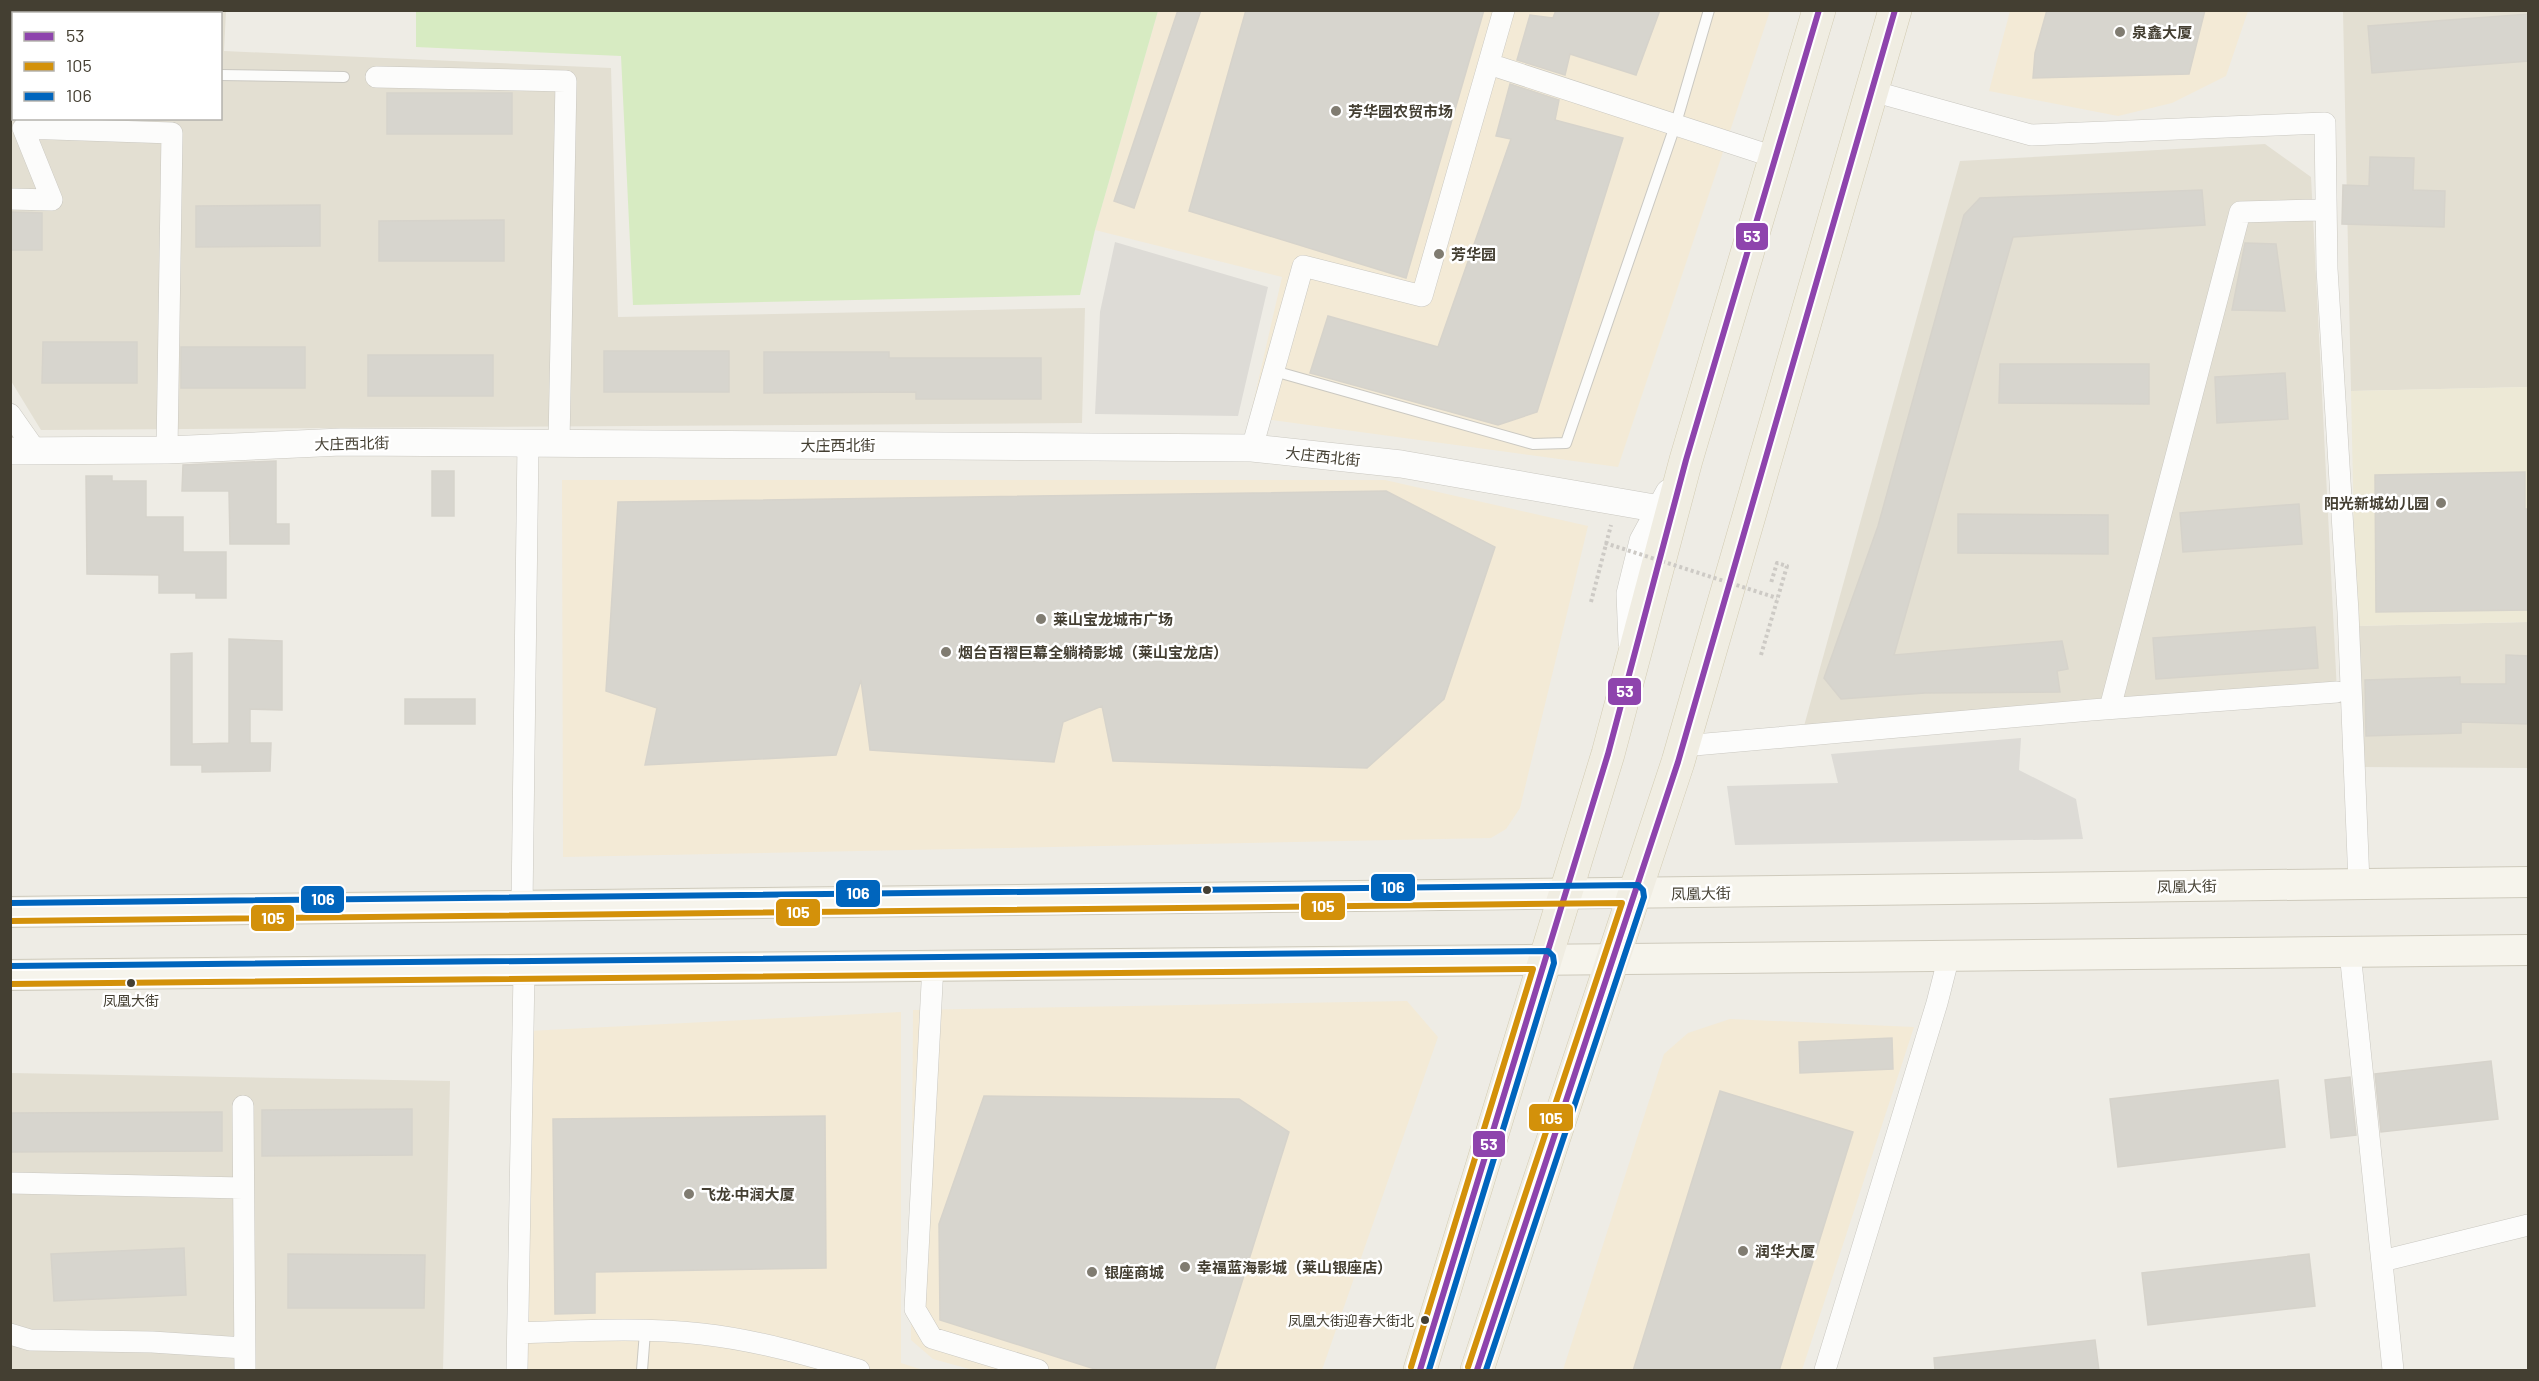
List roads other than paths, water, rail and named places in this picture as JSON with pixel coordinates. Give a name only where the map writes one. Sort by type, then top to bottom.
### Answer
[{"type":"main road","points":[[1420,1371],[1565,894],[1633,660],[1686,460],[1819,10]]},
{"type":"main road","points":[[1477,1371],[1683,746],[1895,10]]},
{"type":"main road","name":"凤凰大街","points":[[10,912],[2529,882]]},
{"type":"main road","points":[[10,975],[524,972],[933,965],[2529,950]]},
{"type":"street","points":[[1252,448],[1303,266],[1422,296],[1504,10]]},
{"type":"street","points":[[1489,64],[1676,123],[1774,157]]},
{"type":"street","points":[[376,77],[566,81],[559,444]]},
{"type":"street","points":[[1872,91],[2031,135],[2325,123],[2327,269],[2348,612],[2359,884]]},
{"type":"street","points":[[10,199],[52,200],[23,128],[172,126],[167,450]]},
{"type":"street","points":[[2110,708],[2240,212],[2317,210]]},
{"type":"street","points":[[10,414],[23,451]]},
{"type":"street","name":"大庄西北街","points":[[23,451],[167,450],[341,442],[1252,448],[1401,464],[1660,509]]},
{"type":"street","points":[[522,906],[528,444]]},
{"type":"street","points":[[1633,660],[1630,594],[1643,541],[1686,460]]},
{"type":"street","points":[[1683,746],[2110,708],[2337,692]]},
{"type":"street","points":[[2350,952],[2393,1371]]},
{"type":"street","points":[[1825,1371],[1949,956]]},
{"type":"street","points":[[933,965],[915,1309],[932,1338],[1038,1371]]},
{"type":"street","points":[[517,1371],[524,972]]},
{"type":"street","points":[[243,1106],[245,1371]]},
{"type":"street","points":[[10,1183],[243,1188]]},
{"type":"street","points":[[2382,1260],[2529,1225]]},
{"type":"street","points":[[518,1333],[702,1334],[793,1350],[859,1371]]},
{"type":"street","points":[[10,1334],[30,1340],[152,1342],[244,1348]]},
{"type":"lane","points":[[1274,370],[1533,444],[1566,443],[1676,123],[1709,10]]},
{"type":"lane","points":[[222,75],[344,77]]},
{"type":"lane","points":[[642,1371],[645,1332]]},
{"type":"place","name":"泉鑫大厦","points":[[2120,32]]},
{"type":"place","name":"芳华园农贸市场","points":[[1336,111]]},
{"type":"place","name":"芳华园","points":[[1439,254]]},
{"type":"place","name":"阳光新城幼儿园","points":[[2441,503]]},
{"type":"place","name":"莱山宝龙城市广场","points":[[1041,619]]},
{"type":"place","name":"烟台百褶巨幕全躺椅影城（莱山宝龙店）","points":[[946,652]]},
{"type":"place","name":"凤凰大街","points":[[131,983]]},
{"type":"place","name":"飞龙·中润大厦","points":[[689,1194]]},
{"type":"place","name":"润华大厦","points":[[1743,1251]]},
{"type":"place","name":"幸福蓝海影城（莱山银座店）","points":[[1185,1267]]},
{"type":"place","name":"银座商城","points":[[1092,1272]]},
{"type":"place","name":"凤凰大街迎春大街北","points":[[1425,1320]]}]
